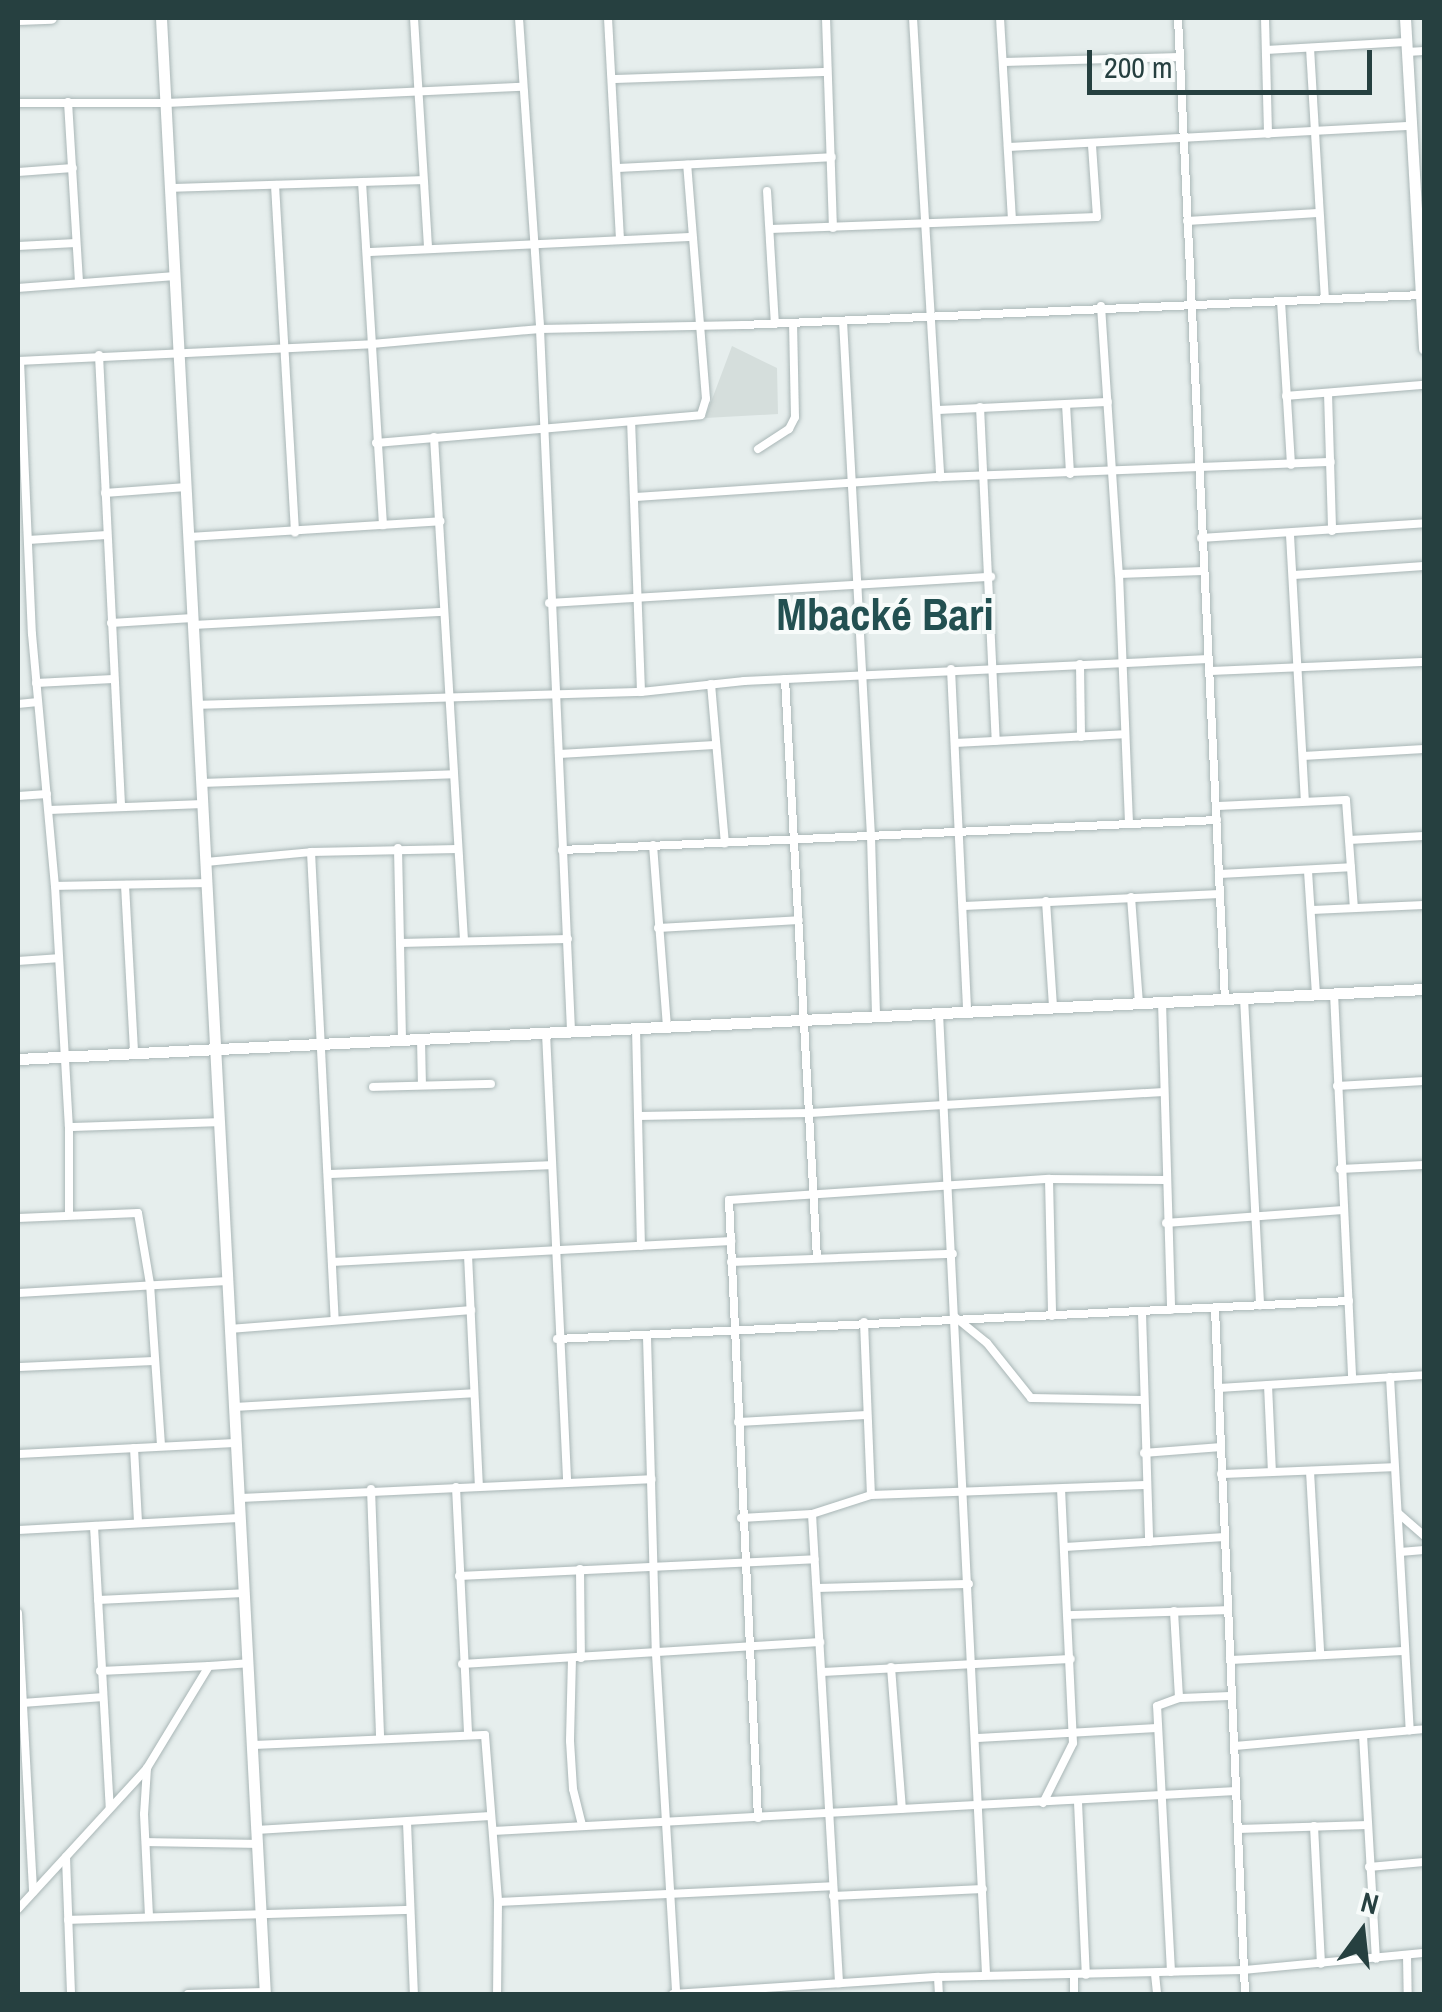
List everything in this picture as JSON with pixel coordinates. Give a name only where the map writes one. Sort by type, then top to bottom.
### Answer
[{"type":"street","points":[[18,19],[50,18]]},
{"type":"street","points":[[162,18],[265,1993],[188,1994]]},
{"type":"street","points":[[414,18],[428,248]]},
{"type":"street","points":[[519,18],[540,329],[552,694],[559,754],[570,1032]]},
{"type":"street","points":[[608,18],[620,240]]},
{"type":"street","points":[[826,18],[834,228]]},
{"type":"street","points":[[913,18],[940,477]]},
{"type":"street","points":[[1000,18],[1012,219]]},
{"type":"street","points":[[1178,18],[1225,999]]},
{"type":"street","points":[[1265,18],[1268,134]]},
{"type":"street","points":[[1405,18],[1416,133],[1424,343]]},
{"type":"street","points":[[1266,50],[1407,47],[1424,51]]},
{"type":"street","points":[[1310,48],[1325,299]]},
{"type":"street","points":[[1004,62],[1180,57]]},
{"type":"street","points":[[612,79],[826,72]]},
{"type":"street","points":[[18,103],[166,103],[522,87]]},
{"type":"street","points":[[68,102],[80,283]]},
{"type":"street","points":[[1008,147],[1315,132],[1416,133]]},
{"type":"street","points":[[770,229],[1097,217],[1092,145]]},
{"type":"street","points":[[618,168],[832,157]]},
{"type":"street","points":[[376,443],[701,415],[706,399],[697,327],[687,165]]},
{"type":"street","points":[[18,172],[73,168]]},
{"type":"street","points":[[170,188],[422,180]]},
{"type":"street","points":[[362,182],[370,252],[376,443],[383,525]]},
{"type":"street","points":[[275,185],[295,532]]},
{"type":"street","points":[[767,191],[775,324]]},
{"type":"street","points":[[1187,221],[1318,213]]},
{"type":"street","points":[[370,252],[691,236]]},
{"type":"street","points":[[18,246],[76,243]]},
{"type":"street","points":[[18,288],[175,276]]},
{"type":"street","points":[[69,1214],[69,1127],[55,886],[32,634],[28,540],[22,524],[19,361],[372,344],[540,329],[697,327],[1325,299],[1422,286]]},
{"type":"street","points":[[1282,301],[1291,465]]},
{"type":"street","points":[[1101,306],[1119,574],[1129,823]]},
{"type":"street","points":[[843,321],[871,836],[876,1016]]},
{"type":"street","points":[[758,450],[789,429],[795,417],[793,323]]},
{"type":"street","points":[[100,355],[112,678],[122,806]]},
{"type":"street","points":[[1286,396],[1424,385]]},
{"type":"street","points":[[1328,394],[1332,531]]},
{"type":"street","points":[[937,410],[1108,402]]},
{"type":"street","points":[[1066,404],[1070,474]]},
{"type":"street","points":[[980,407],[996,741]]},
{"type":"street","points":[[631,422],[640,692]]},
{"type":"street","points":[[434,437],[464,940]]},
{"type":"street","points":[[636,497],[940,477],[1331,462]]},
{"type":"street","points":[[105,493],[186,487]]},
{"type":"street","points":[[188,537],[440,521]]},
{"type":"street","points":[[1201,538],[1424,523]]},
{"type":"street","points":[[1290,534],[1305,801]]},
{"type":"street","points":[[28,540],[107,536]]},
{"type":"street","points":[[18,567],[29,566]]},
{"type":"street","points":[[1294,575],[1424,566]]},
{"type":"street","points":[[1119,574],[1203,571]]},
{"type":"street","points":[[549,603],[991,577]]},
{"type":"street","points":[[111,623],[444,612]]},
{"type":"street","points":[[18,635],[32,634]]},
{"type":"street","points":[[198,705],[640,692],[951,670],[1208,659]]},
{"type":"street","points":[[1209,671],[1424,662]]},
{"type":"street","points":[[1080,664],[1081,737]]},
{"type":"street","points":[[951,670],[967,1012]]},
{"type":"street","points":[[36,684],[112,678]]},
{"type":"street","points":[[785,680],[816,1258]]},
{"type":"street","points":[[712,684],[724,842]]},
{"type":"street","points":[[18,704],[38,702]]},
{"type":"street","points":[[955,743],[1124,734]]},
{"type":"street","points":[[559,754],[715,745]]},
{"type":"street","points":[[1302,756],[1424,749]]},
{"type":"street","points":[[202,783],[454,774]]},
{"type":"street","points":[[18,796],[47,794]]},
{"type":"street","points":[[1217,806],[1346,800],[1354,908]]},
{"type":"street","points":[[49,810],[202,804]]},
{"type":"street","points":[[562,850],[1217,820]]},
{"type":"street","points":[[1349,840],[1424,836]]},
{"type":"street","points":[[653,845],[666,1027]]},
{"type":"street","points":[[398,848],[402,1040]]},
{"type":"street","points":[[206,862],[311,852],[458,848]]},
{"type":"street","points":[[311,852],[318,1044],[336,1318]]},
{"type":"street","points":[[1219,874],[1351,867]]},
{"type":"street","points":[[1308,871],[1316,994]]},
{"type":"street","points":[[55,886],[207,883]]},
{"type":"street","points":[[125,886],[134,1054]]},
{"type":"street","points":[[964,906],[1220,894]]},
{"type":"street","points":[[1131,896],[1139,1003]]},
{"type":"street","points":[[1046,902],[1053,1007]]},
{"type":"street","points":[[1312,910],[1424,905]]},
{"type":"street","points":[[658,928],[799,920]]},
{"type":"street","points":[[400,944],[568,939]]},
{"type":"street","points":[[18,960],[58,958]]},
{"type":"street","points":[[18,1059],[1424,989]]},
{"type":"street","points":[[1334,993],[1352,1379]]},
{"type":"street","points":[[1244,998],[1260,1306]]},
{"type":"street","points":[[1162,1002],[1171,1310]]},
{"type":"street","points":[[939,1013],[978,1738],[986,1976]]},
{"type":"street","points":[[636,1028],[641,1246]]},
{"type":"street","points":[[546,1033],[568,1483]]},
{"type":"street","points":[[420,1039],[422,1086]]},
{"type":"street","points":[[1337,1086],[1424,1081]]},
{"type":"street","points":[[373,1087],[491,1084]]},
{"type":"street","points":[[638,1116],[810,1113],[1163,1092]]},
{"type":"street","points":[[69,1127],[219,1122]]},
{"type":"street","points":[[328,1174],[551,1165]]},
{"type":"street","points":[[1340,1169],[1424,1166]]},
{"type":"street","points":[[758,1818],[729,1200],[1049,1179],[1166,1180]]},
{"type":"street","points":[[1049,1179],[1052,1316]]},
{"type":"street","points":[[1166,1223],[1343,1210]]},
{"type":"street","points":[[18,1218],[138,1214],[150,1284],[161,1446]]},
{"type":"street","points":[[332,1262],[730,1240]]},
{"type":"street","points":[[731,1262],[952,1254]]},
{"type":"street","points":[[468,1255],[479,1486]]},
{"type":"street","points":[[18,1293],[228,1280]]},
{"type":"street","points":[[558,1339],[1349,1301]]},
{"type":"street","points":[[1216,1309],[1245,1994]]},
{"type":"street","points":[[230,1328],[471,1310]]},
{"type":"street","points":[[1142,1313],[1149,1542]]},
{"type":"street","points":[[955,1317],[986,1343],[1034,1400],[1143,1400]]},
{"type":"street","points":[[864,1322],[871,1495]]},
{"type":"street","points":[[647,1336],[656,1654],[668,1820],[674,1994],[815,1990],[839,1983],[938,1977],[1244,1970],[1424,1953]]},
{"type":"street","points":[[18,1367],[155,1362]]},
{"type":"street","points":[[1219,1388],[1424,1375]]},
{"type":"street","points":[[1390,1377],[1410,1730]]},
{"type":"street","points":[[1268,1385],[1272,1472]]},
{"type":"street","points":[[234,1407],[474,1393]]},
{"type":"street","points":[[738,1422],[866,1416]]},
{"type":"street","points":[[18,1454],[236,1443]]},
{"type":"street","points":[[1144,1453],[1221,1446]]},
{"type":"street","points":[[134,1448],[138,1523]]},
{"type":"street","points":[[1222,1474],[1394,1468]]},
{"type":"street","points":[[1310,1471],[1320,1652]]},
{"type":"street","points":[[239,1498],[652,1479]]},
{"type":"street","points":[[741,1518],[812,1514],[871,1495],[1145,1484]]},
{"type":"street","points":[[456,1487],[468,1735]]},
{"type":"street","points":[[372,1489],[380,1738]]},
{"type":"street","points":[[1042,1803],[1071,1749],[1072,1734],[1070,1614],[1060,1490]]},
{"type":"street","points":[[812,1514],[839,1983]]},
{"type":"street","points":[[1398,1514],[1424,1536]]},
{"type":"street","points":[[18,1530],[240,1518]]},
{"type":"street","points":[[94,1526],[110,1808]]},
{"type":"street","points":[[1065,1547],[1226,1537]]},
{"type":"street","points":[[1400,1552],[1424,1550]]},
{"type":"street","points":[[459,1576],[815,1559]]},
{"type":"street","points":[[580,1570],[570,1742],[572,1790],[582,1826]]},
{"type":"street","points":[[818,1588],[968,1584]]},
{"type":"street","points":[[98,1600],[244,1593]]},
{"type":"street","points":[[1070,1614],[1228,1610]]},
{"type":"street","points":[[1174,1611],[1179,1698]]},
{"type":"street","points":[[18,1613],[24,1702],[22,1762],[33,1892]]},
{"type":"street","points":[[462,1664],[820,1642]]},
{"type":"street","points":[[1230,1660],[1404,1650]]},
{"type":"street","points":[[822,1672],[1071,1659]]},
{"type":"street","points":[[100,1671],[248,1663]]},
{"type":"street","points":[[18,1909],[147,1768],[210,1666]]},
{"type":"street","points":[[890,1666],[902,1809]]},
{"type":"street","points":[[1171,1972],[1157,1728],[1159,1702],[1232,1696]]},
{"type":"street","points":[[24,1702],[103,1698]]},
{"type":"street","points":[[978,1738],[1157,1728]]},
{"type":"street","points":[[1235,1746],[1424,1729]]},
{"type":"street","points":[[1363,1734],[1376,1959]]},
{"type":"street","points":[[252,1745],[486,1736],[498,1902],[497,1994]]},
{"type":"street","points":[[147,1768],[149,1916]]},
{"type":"street","points":[[493,1831],[668,1820],[829,1817],[980,1804],[1236,1792]]},
{"type":"street","points":[[1078,1802],[1086,1975]]},
{"type":"street","points":[[256,1830],[491,1816]]},
{"type":"street","points":[[407,1822],[414,1994]]},
{"type":"street","points":[[1238,1829],[1368,1825]]},
{"type":"street","points":[[1314,1826],[1320,1964]]},
{"type":"street","points":[[18,1842],[29,1841]]},
{"type":"street","points":[[146,1842],[257,1844]]},
{"type":"street","points":[[66,1857],[71,1994]]},
{"type":"street","points":[[1368,1867],[1424,1862]]},
{"type":"street","points":[[498,1902],[671,1894],[983,1890]]},
{"type":"street","points":[[68,1920],[408,1910]]},
{"type":"street","points":[[1407,1955],[1408,1994]]},
{"type":"street","points":[[1156,1974],[1157,1994]]},
{"type":"street","points":[[1074,1976],[1074,1994]]},
{"type":"street","points":[[938,1977],[939,1994]]},
{"type":"shaded area","points":[[732,346],[777,368],[778,414],[705,418]]},
{"type":"district","name":"Mbacké Bari","points":[[885,614]]}]
